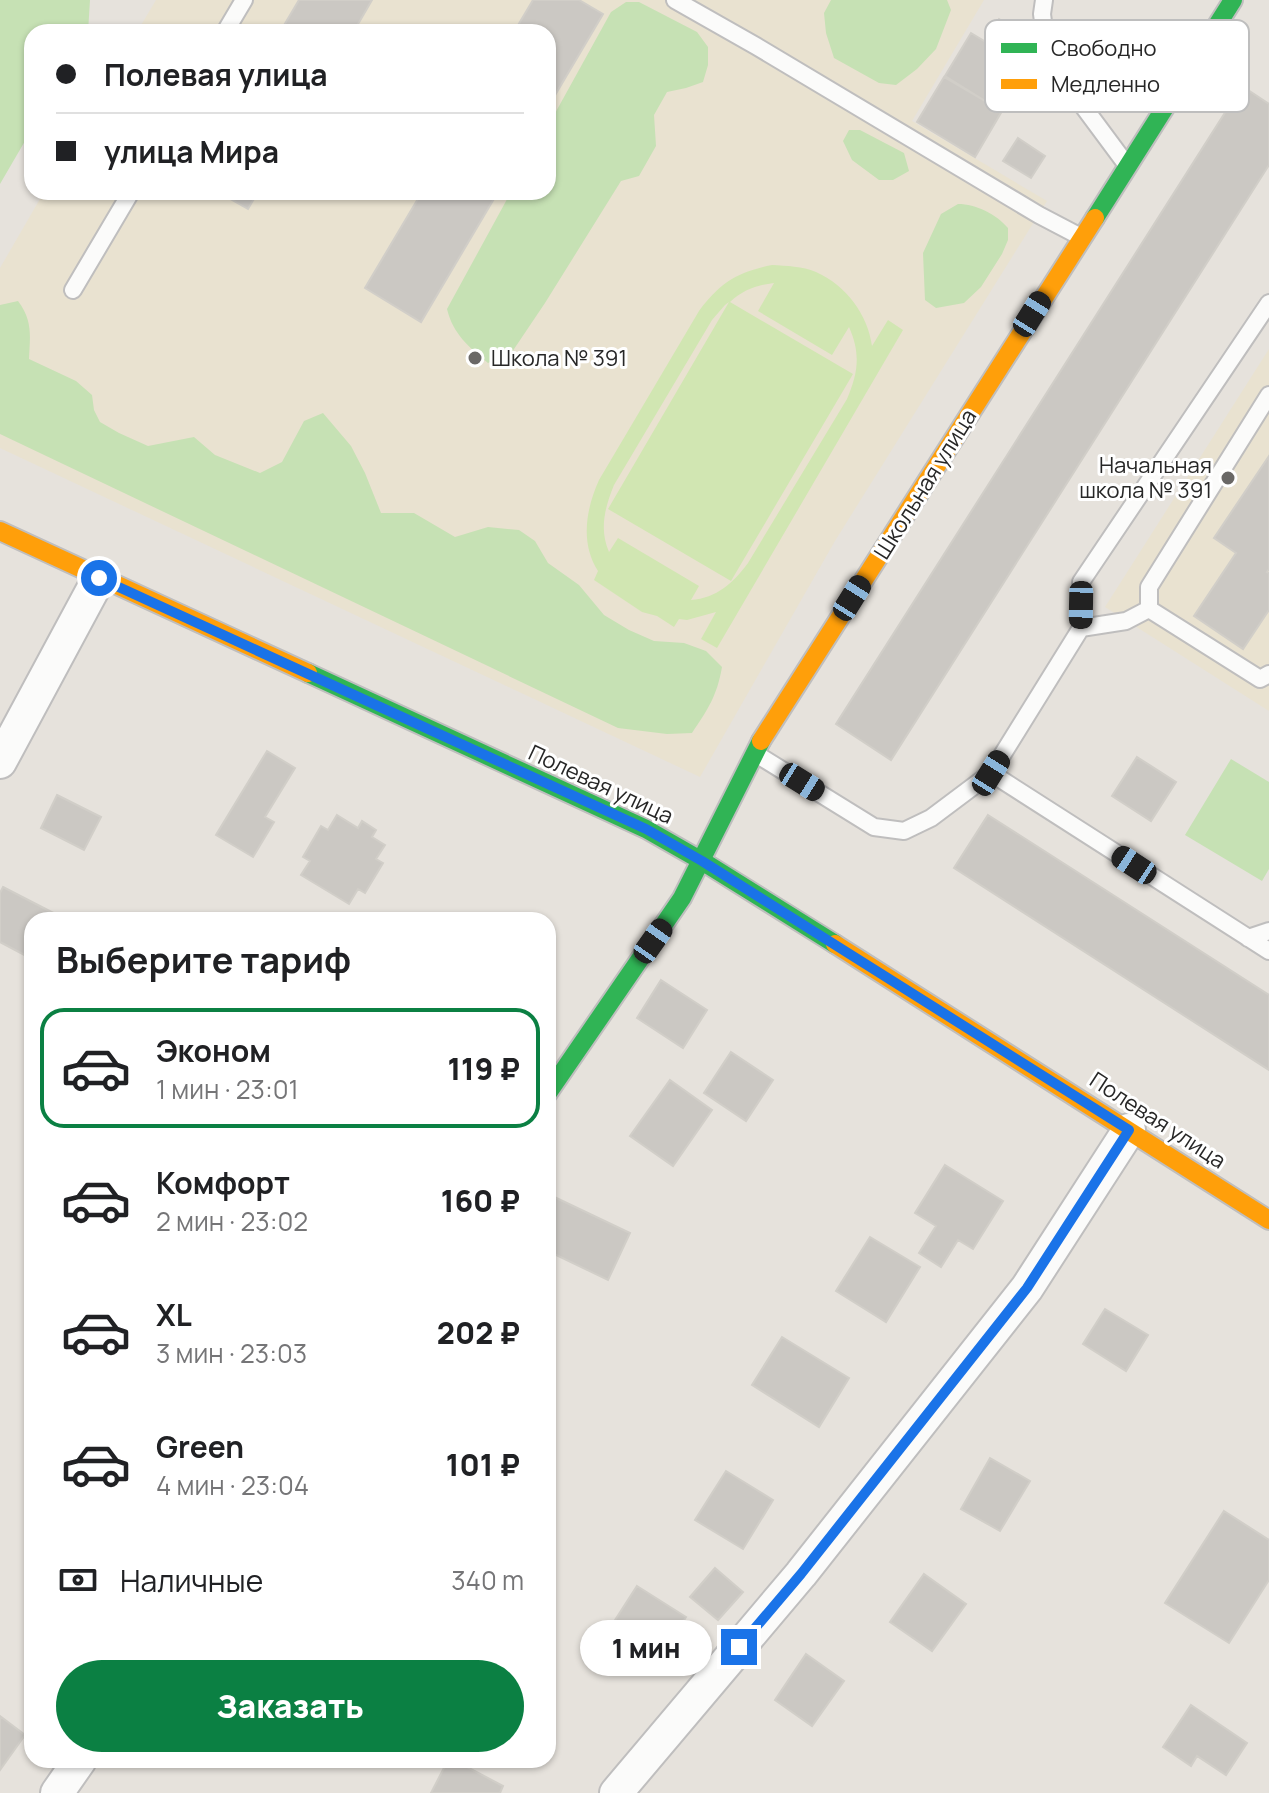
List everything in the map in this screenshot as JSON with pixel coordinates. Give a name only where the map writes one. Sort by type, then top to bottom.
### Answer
[{"type":"street","name":"Школьная улица","points":[[1220,20],[1233,0]]},
{"type":"street","name":"Школьная улица","points":[[556,1081],[682,898],[754,753],[1163,112]]},
{"type":"street","name":"Полевая улица","points":[[0,531],[646,829],[702,861],[1269,1220]]},
{"type":"street","points":[[0,762],[99,578]]},
{"type":"street","points":[[616,1793],[801,1574],[1027,1288],[1129,1130]]},
{"type":"street","points":[[57,1793],[74,1768]]},
{"type":"lane","points":[[230,24],[244,0]]},
{"type":"lane","points":[[675,0],[1081,237]]},
{"type":"lane","points":[[1043,20],[1044,0]]},
{"type":"lane","points":[[1087,112],[1128,167]]},
{"type":"lane","points":[[73,290],[126,200]]},
{"type":"lane","points":[[754,753],[874,827],[904,831],[931,818],[991,773],[1081,628],[1081,582],[1269,303]]},
{"type":"lane","points":[[1149,609],[1149,587],[1269,395]]},
{"type":"lane","points":[[1081,628],[1126,621],[1149,609]]},
{"type":"lane","points":[[1149,609],[1260,679],[1269,674]]},
{"type":"lane","points":[[991,773],[1269,951]]},
{"type":"lane","points":[[1248,938],[1269,931]]},
{"type":"shaded area","name":"Школа № 391","points":[[156,0],[984,0],[912,121],[1047,201],[835,541],[700,777],[0,448],[0,268],[39,200],[556,200],[556,24],[142,24]]},
{"type":"shaded area","name":"Начальная школа № 391","points":[[1269,349],[1269,711],[1105,607]]},
{"type":"green space","points":[[0,0],[90,0],[88,24],[24,24],[24,143],[0,184]]},
{"type":"green space","points":[[831,0],[947,0],[951,10],[936,49],[896,85],[879,83],[834,58],[824,13]]},
{"type":"green space","points":[[626,2],[639,2],[697,32],[708,47],[708,65],[703,82],[667,92],[654,115],[656,146],[639,176],[621,181],[512,352],[488,363],[458,333],[447,309],[507,200],[556,200],[556,112],[611,12]]},
{"type":"green space","points":[[849,130],[860,130],[904,153],[909,171],[893,180],[879,180],[852,160],[843,141]]},
{"type":"green space","points":[[958,204],[979,208],[998,218],[1008,228],[1008,240],[981,287],[964,303],[936,308],[925,300],[923,253],[941,214]]},
{"type":"green space","points":[[772,265],[800,267],[827,278],[854,302],[866,323],[872,346],[888,320],[903,330],[717,648],[701,639],[716,612],[687,620],[679,619],[674,627],[657,616],[642,612],[594,580],[598,571],[587,538],[588,514],[599,480],[699,311],[730,280]],"holes":[[[774,283],[758,311],[832,355],[849,327],[857,355],[854,381],[847,399],[748,563],[736,577],[724,588],[691,600],[699,586],[618,538],[609,552],[604,535],[604,518],[614,485],[712,320],[729,302],[608,509],[731,581],[853,374],[730,302],[750,289]]]},
{"type":"green space","points":[[18,301],[28,322],[29,359],[76,381],[92,395],[100,422],[148,446],[194,437],[215,455],[260,473],[282,462],[304,421],[323,413],[351,446],[381,513],[414,513],[455,537],[488,527],[519,530],[535,541],[548,563],[579,585],[604,615],[654,641],[684,643],[706,651],[722,667],[715,694],[707,709],[692,733],[667,734],[618,728],[0,434],[0,305]]},
{"type":"green space","points":[[1231,759],[1269,782],[1269,869],[1262,881],[1185,835]]},
{"type":"building","points":[[299,0],[372,0],[358,24],[285,24]]},
{"type":"building","points":[[533,0],[579,0],[603,14],[556,93],[556,24],[519,24]]},
{"type":"building","points":[[971,33],[985,41],[985,101],[945,76]]},
{"type":"building","points":[[944,77],[985,101],[985,112],[1001,112],[975,157],[917,122]]},
{"type":"building","points":[[1249,91],[1269,104],[1269,165],[891,760],[836,724],[1225,112],[1249,112]]},
{"type":"building","points":[[1018,138],[1045,156],[1031,178],[1003,161]]},
{"type":"building","points":[[232,200],[253,200],[248,209]]},
{"type":"building","points":[[417,200],[493,200],[421,322],[365,288]]},
{"type":"building","points":[[1269,456],[1269,610],[1243,649],[1194,616],[1236,553],[1214,538]]},
{"type":"building","points":[[267,751],[295,768],[265,817],[274,822],[253,857],[216,835]]},
{"type":"building","points":[[1137,757],[1176,782],[1151,821],[1112,796]]},
{"type":"building","points":[[57,795],[101,817],[84,850],[41,828]]},
{"type":"building","points":[[337,815],[358,828],[362,821],[376,830],[372,837],[385,845],[376,859],[383,863],[365,893],[358,889],[349,904],[301,875],[310,861],[303,857],[321,826],[328,830]]},
{"type":"building","points":[[988,815],[1269,995],[1269,1070],[954,868]]},
{"type":"building","points":[[3,887],[51,912],[24,912],[24,955],[0,942],[0,893]]},
{"type":"building","points":[[661,980],[707,1010],[683,1048],[637,1018]]},
{"type":"building","points":[[731,1052],[773,1080],[746,1121],[704,1093]]},
{"type":"building","points":[[670,1080],[712,1110],[673,1166],[630,1136]]},
{"type":"building","points":[[945,1165],[1003,1201],[973,1249],[958,1240],[941,1267],[919,1253],[936,1226],[915,1213]]},
{"type":"building","points":[[556,1198],[630,1233],[608,1280],[556,1255]]},
{"type":"building","points":[[870,1237],[920,1267],[886,1322],[836,1291]]},
{"type":"building","points":[[1105,1309],[1148,1335],[1126,1371],[1083,1344]]},
{"type":"building","points":[[782,1337],[849,1378],[819,1427],[752,1385]]},
{"type":"building","points":[[990,1458],[1030,1481],[1000,1531],[961,1509]]},
{"type":"building","points":[[726,1471],[773,1500],[743,1549],[695,1520]]},
{"type":"building","points":[[1224,1511],[1269,1540],[1269,1580],[1229,1643],[1165,1603]]},
{"type":"building","points":[[715,1568],[743,1592],[718,1620],[690,1597]]},
{"type":"building","points":[[924,1574],[966,1604],[932,1651],[890,1622]]},
{"type":"building","points":[[637,1586],[686,1617],[657,1663],[608,1631]]},
{"type":"building","points":[[806,1654],[844,1681],[812,1726],[775,1700]]},
{"type":"building","points":[[1191,1705],[1247,1743],[1226,1775],[1197,1756],[1191,1766],[1163,1747]]},
{"type":"building","points":[[0,1716],[24,1736],[0,1770]]},
{"type":"building","points":[[444,1768],[469,1768],[503,1786],[500,1793],[431,1793]]},
{"type":"traffic: fast","points":[[1220,20],[1233,0]]},
{"type":"traffic: fast","points":[[1095,218],[1162,112]]},
{"type":"traffic: fast","points":[[308,673],[646,829],[835,944]]},
{"type":"traffic: fast","points":[[556,1081],[682,898],[761,741]]},
{"type":"traffic: slow","points":[[761,741],[1095,218]]},
{"type":"traffic: slow","points":[[0,531],[308,673]]},
{"type":"traffic: slow","points":[[835,944],[1269,1220]]},
{"type":"place","name":"Школа № 391","points":[[475,358]]},
{"type":"place","name":"Начальная школа № 391","points":[[1228,478]]},
{"type":"route","points":[[99,578],[646,829],[702,861],[1129,1130],[1027,1288],[801,1574],[739,1647]]}]
